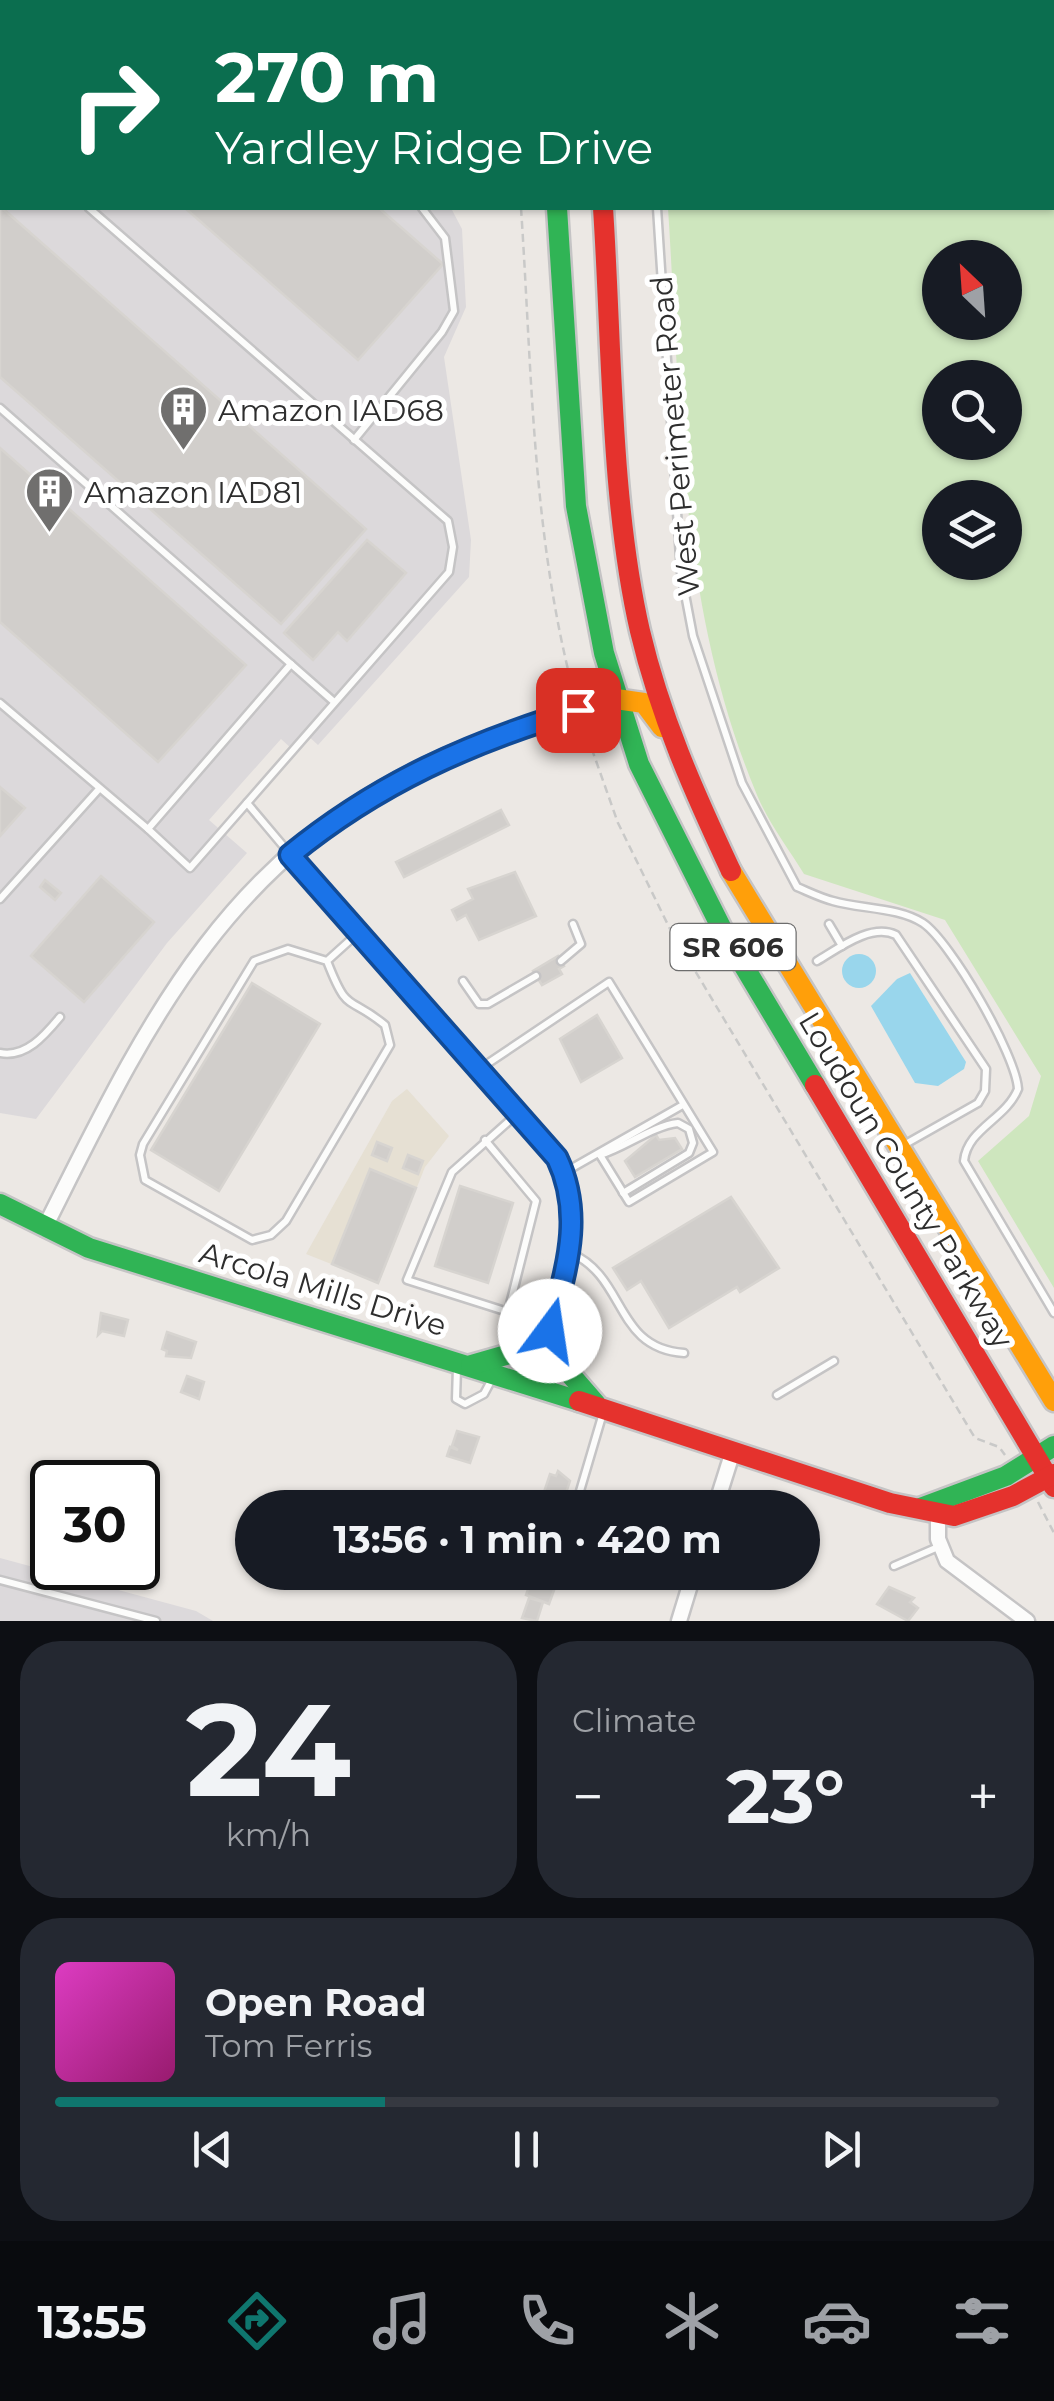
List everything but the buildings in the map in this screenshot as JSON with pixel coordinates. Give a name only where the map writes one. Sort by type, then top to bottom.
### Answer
[{"type":"main road","name":"Loudoun County Parkway","points":[[557,210],[576,506],[588,585],[616,699],[664,820],[716,917],[1045,1451],[1052,1480]]},
{"type":"main road","name":"Loudoun County Parkway","points":[[603,210],[625,550],[640,631],[673,746],[736,882],[1054,1401]]},
{"type":"main road","points":[[616,699],[634,699],[651,708],[673,746]]},
{"type":"main road","name":"Arcola Mills Drive","points":[[0,1204],[89,1248],[602,1408],[862,1495],[932,1507],[954,1516],[985,1508],[1052,1480]]},
{"type":"main road","points":[[463,1364],[532,1348],[550,1331],[570,1374],[602,1408]]},
{"type":"main road","points":[[932,1507],[994,1480],[1045,1451]]},
{"type":"street","points":[[44,1229],[166,996],[240,903],[290,855],[367,798],[432,762],[491,737],[616,699]]},
{"type":"street","points":[[290,855],[557,1158],[572,1205],[570,1252],[550,1331]]},
{"type":"street","points":[[721,1490],[733,1451]]},
{"type":"street","points":[[932,1507],[940,1547],[953,1568],[1027,1621]]},
{"type":"street","points":[[679,1621],[688,1590]]},
{"type":"lane","points":[[0,703],[190,868],[450,572],[453,547],[448,521],[91,210]]},
{"type":"lane","points":[[354,440],[442,332],[454,311],[446,238],[424,210]]},
{"type":"lane","name":"West Perimeter Road","points":[[658,210],[681,573],[714,709],[742,784],[797,887],[832,901],[920,921],[936,936],[982,1006],[1009,1055],[1018,1089],[1001,1116],[974,1136],[964,1161],[1054,1313]]},
{"type":"lane","points":[[0,408],[334,701]]},
{"type":"lane","points":[[148,829],[291,664]]},
{"type":"lane","points":[[0,899],[100,789]]},
{"type":"lane","points":[[247,803],[290,855]]},
{"type":"lane","points":[[561,961],[581,944],[573,924]]},
{"type":"lane","points":[[830,924],[842,946]]},
{"type":"lane","points":[[817,960],[884,930],[896,935],[986,1069],[985,1091],[978,1104],[899,1147]]},
{"type":"lane","points":[[327,961],[358,933]]},
{"type":"lane","points":[[288,949],[327,961],[341,996],[350,1007],[386,1025],[390,1046],[286,1221],[272,1235],[252,1240],[145,1180],[140,1155],[254,961],[288,949]]},
{"type":"lane","points":[[463,981],[474,1000],[488,1004],[536,976]]},
{"type":"lane","points":[[479,1070],[609,982],[713,1152],[629,1202],[600,1155]]},
{"type":"lane","points":[[0,1053],[8,1055],[29,1048],[60,1017]]},
{"type":"lane","points":[[564,1173],[682,1106]]},
{"type":"lane","points":[[485,1140],[536,1201],[508,1312],[407,1280],[452,1172],[485,1140],[518,1113]]},
{"type":"lane","points":[[600,1155],[631,1145],[665,1125],[678,1123],[689,1130],[694,1143],[688,1154],[623,1193]]},
{"type":"lane","points":[[570,1252],[595,1266],[638,1334],[659,1351],[684,1352]]},
{"type":"lane","points":[[778,1396],[834,1361]]},
{"type":"lane","points":[[463,1364],[453,1385],[456,1399],[464,1404],[484,1394],[495,1374]]},
{"type":"lane","points":[[580,1490],[602,1408]]},
{"type":"lane","points":[[894,1566],[940,1547]]},
{"type":"lane","points":[[0,1580],[156,1621]]},
{"type":"shaded area","points":[[0,210],[452,210],[462,229],[466,307],[444,357],[471,540],[469,577],[318,745],[306,734],[292,749],[281,739],[209,820],[247,853],[167,943],[36,1119],[0,1113]]},
{"type":"shaded area","points":[[407,1089],[449,1136],[425,1167],[379,1283],[306,1254],[392,1101]]},
{"type":"shaded area","points":[[0,1558],[30,1566],[30,1590],[118,1590],[196,1611],[213,1621],[0,1621]]},
{"type":"green space","points":[[668,210],[1054,210],[1054,1288],[978,1161],[1029,1116],[1041,1076],[945,920],[804,874],[772,825],[731,724],[712,652],[688,506]]},
{"type":"water","points":[[859,954],[871,959],[876,971],[871,983],[859,988],[847,983],[842,971],[847,959]]},
{"type":"water","points":[[910,973],[966,1062],[964,1069],[938,1086],[915,1083],[871,1006],[897,979]]},
{"type":"traffic: fast","points":[[557,210],[576,506],[604,653],[639,764],[723,931],[815,1085]]},
{"type":"traffic: fast","points":[[0,1204],[89,1248],[579,1401]]},
{"type":"traffic: fast","points":[[471,1365],[531,1348],[550,1331],[570,1374],[596,1404]]},
{"type":"traffic: fast","points":[[920,1508],[1006,1476],[1054,1446]]},
{"type":"traffic: slow","points":[[616,699],[644,703],[662,727]]},
{"type":"traffic: slow","points":[[731,871],[1054,1401]]},
{"type":"traffic: jam","points":[[603,210],[617,475],[630,581],[648,662],[668,723],[731,871]]},
{"type":"traffic: jam","points":[[815,1085],[1054,1487]]},
{"type":"traffic: jam","points":[[579,1401],[890,1503],[954,1516],[1013,1496],[1054,1474]]},
{"type":"place","name":"Amazon IAD68","points":[[183,452]]},
{"type":"place","name":"Amazon IAD81","points":[[49,534]]},
{"type":"route","points":[[550,1331],[573,1230],[569,1188],[557,1158],[290,855],[367,798],[432,762],[491,737],[578,710]]}]
